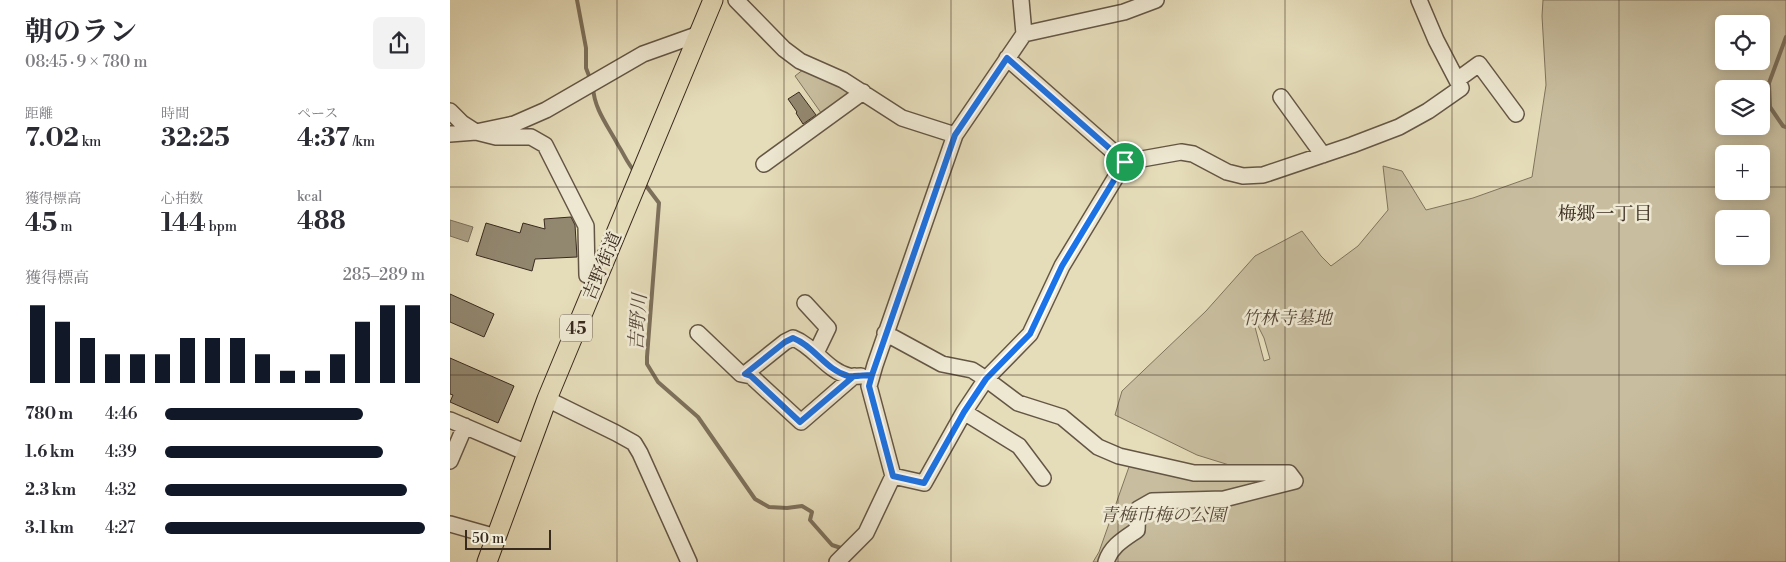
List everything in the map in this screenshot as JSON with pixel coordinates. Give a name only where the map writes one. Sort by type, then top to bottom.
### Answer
[{"type":"main road","name":"吉野街道","points":[[487,562],[547,399],[713,0]]},
{"type":"street","points":[[736,0],[784,49],[800,61],[844,80],[902,118],[955,135]]},
{"type":"street","points":[[837,562],[866,533],[893,476],[869,386],[955,135],[1024,34],[1021,0]]},
{"type":"street","points":[[1024,34],[1124,12],[1156,0]]},
{"type":"street","points":[[893,476],[924,483],[964,412],[986,379],[1030,334],[1062,266],[1125,162],[1181,152],[1193,154],[1227,172],[1243,176],[1263,175],[1399,127],[1428,111],[1461,88],[1436,40],[1419,0]]},
{"type":"street","points":[[450,134],[476,132],[514,124],[546,110],[643,54],[699,34]]},
{"type":"street","points":[[1007,58],[1125,162]]},
{"type":"street","points":[[1457,80],[1479,64],[1516,114]]},
{"type":"street","points":[[764,164],[863,92]]},
{"type":"street","points":[[1281,97],[1323,155]]},
{"type":"street","points":[[450,111],[462,123],[476,132],[496,137],[532,137],[545,145],[586,226],[587,275],[596,278]]},
{"type":"street","points":[[805,302],[828,328],[816,353]]},
{"type":"street","points":[[698,333],[741,374],[751,376],[800,422],[854,376]]},
{"type":"street","points":[[886,333],[942,364],[972,370],[1018,403],[1062,417],[1098,447],[1119,456],[1194,473],[1289,473],[1295,481],[1224,499],[1152,502],[1138,509],[1137,530],[1118,543],[1108,555],[1106,562]]},
{"type":"street","points":[[745,374],[788,339],[793,338],[816,353],[832,368],[849,376],[872,375]]},
{"type":"street","points":[[547,399],[616,433],[634,444],[640,453],[689,562]]},
{"type":"street","points":[[964,412],[1018,446],[1043,478]]},
{"type":"street","points":[[450,420],[527,453]]},
{"type":"street","points":[[450,461],[465,426]]},
{"type":"street","points":[[450,524],[496,537]]},
{"type":"green space","points":[[1543,0],[1786,0],[1786,562],[1093,562],[1099,552],[1130,464],[1255,473],[1197,455],[1115,415],[1122,391],[1206,311],[1255,256],[1302,231],[1331,266],[1358,246],[1388,210],[1383,166],[1402,171],[1426,210],[1473,198],[1532,177],[1546,85],[1542,16]],"holes":[[[1251,312],[1264,338],[1270,359],[1264,361]]]},
{"type":"green space","points":[[804,69],[853,91],[824,117],[795,76]]},
{"type":"shaded area","points":[[450,220],[473,227],[468,242],[450,236]]},
{"type":"building","points":[[799,92],[816,115],[803,124],[788,99]]},
{"type":"building","points":[[571,217],[575,225],[577,257],[535,259],[532,271],[476,255],[486,223],[520,233],[523,223],[545,229],[544,219]]},
{"type":"building","points":[[450,294],[494,314],[484,337],[450,322]]},
{"type":"building","points":[[450,358],[514,386],[498,423],[450,402],[453,395],[450,394]]},
{"type":"waterway","name":"吉野川","points":[[577,0],[586,48],[586,68],[591,81]]},
{"type":"waterway","points":[[1786,37],[1769,83],[1770,107],[1783,126],[1786,127]]},
{"type":"waterway","name":"吉野川","points":[[593,87],[596,103],[602,117],[635,172]]},
{"type":"waterway","name":"吉野川","points":[[644,183],[659,203],[647,364],[658,382],[698,417],[755,499],[769,507],[787,508],[802,506],[812,512],[810,520],[832,545],[844,549]]},
{"type":"district","name":"梅郷一丁目","points":[[1605,213]]},
{"type":"route","points":[[1125,162],[1007,58],[955,135],[872,375],[849,376],[832,368],[816,353],[793,338],[788,339],[745,374],[751,376],[800,422],[854,376],[872,375],[869,386],[893,476],[924,483],[964,412],[986,379],[1030,334],[1062,266],[1125,162]]},
{"type":"park label","name":"竹林寺墓地","points":[[1287,318]]},
{"type":"park label","name":"青梅市梅の公園","points":[[1163,515]]}]
